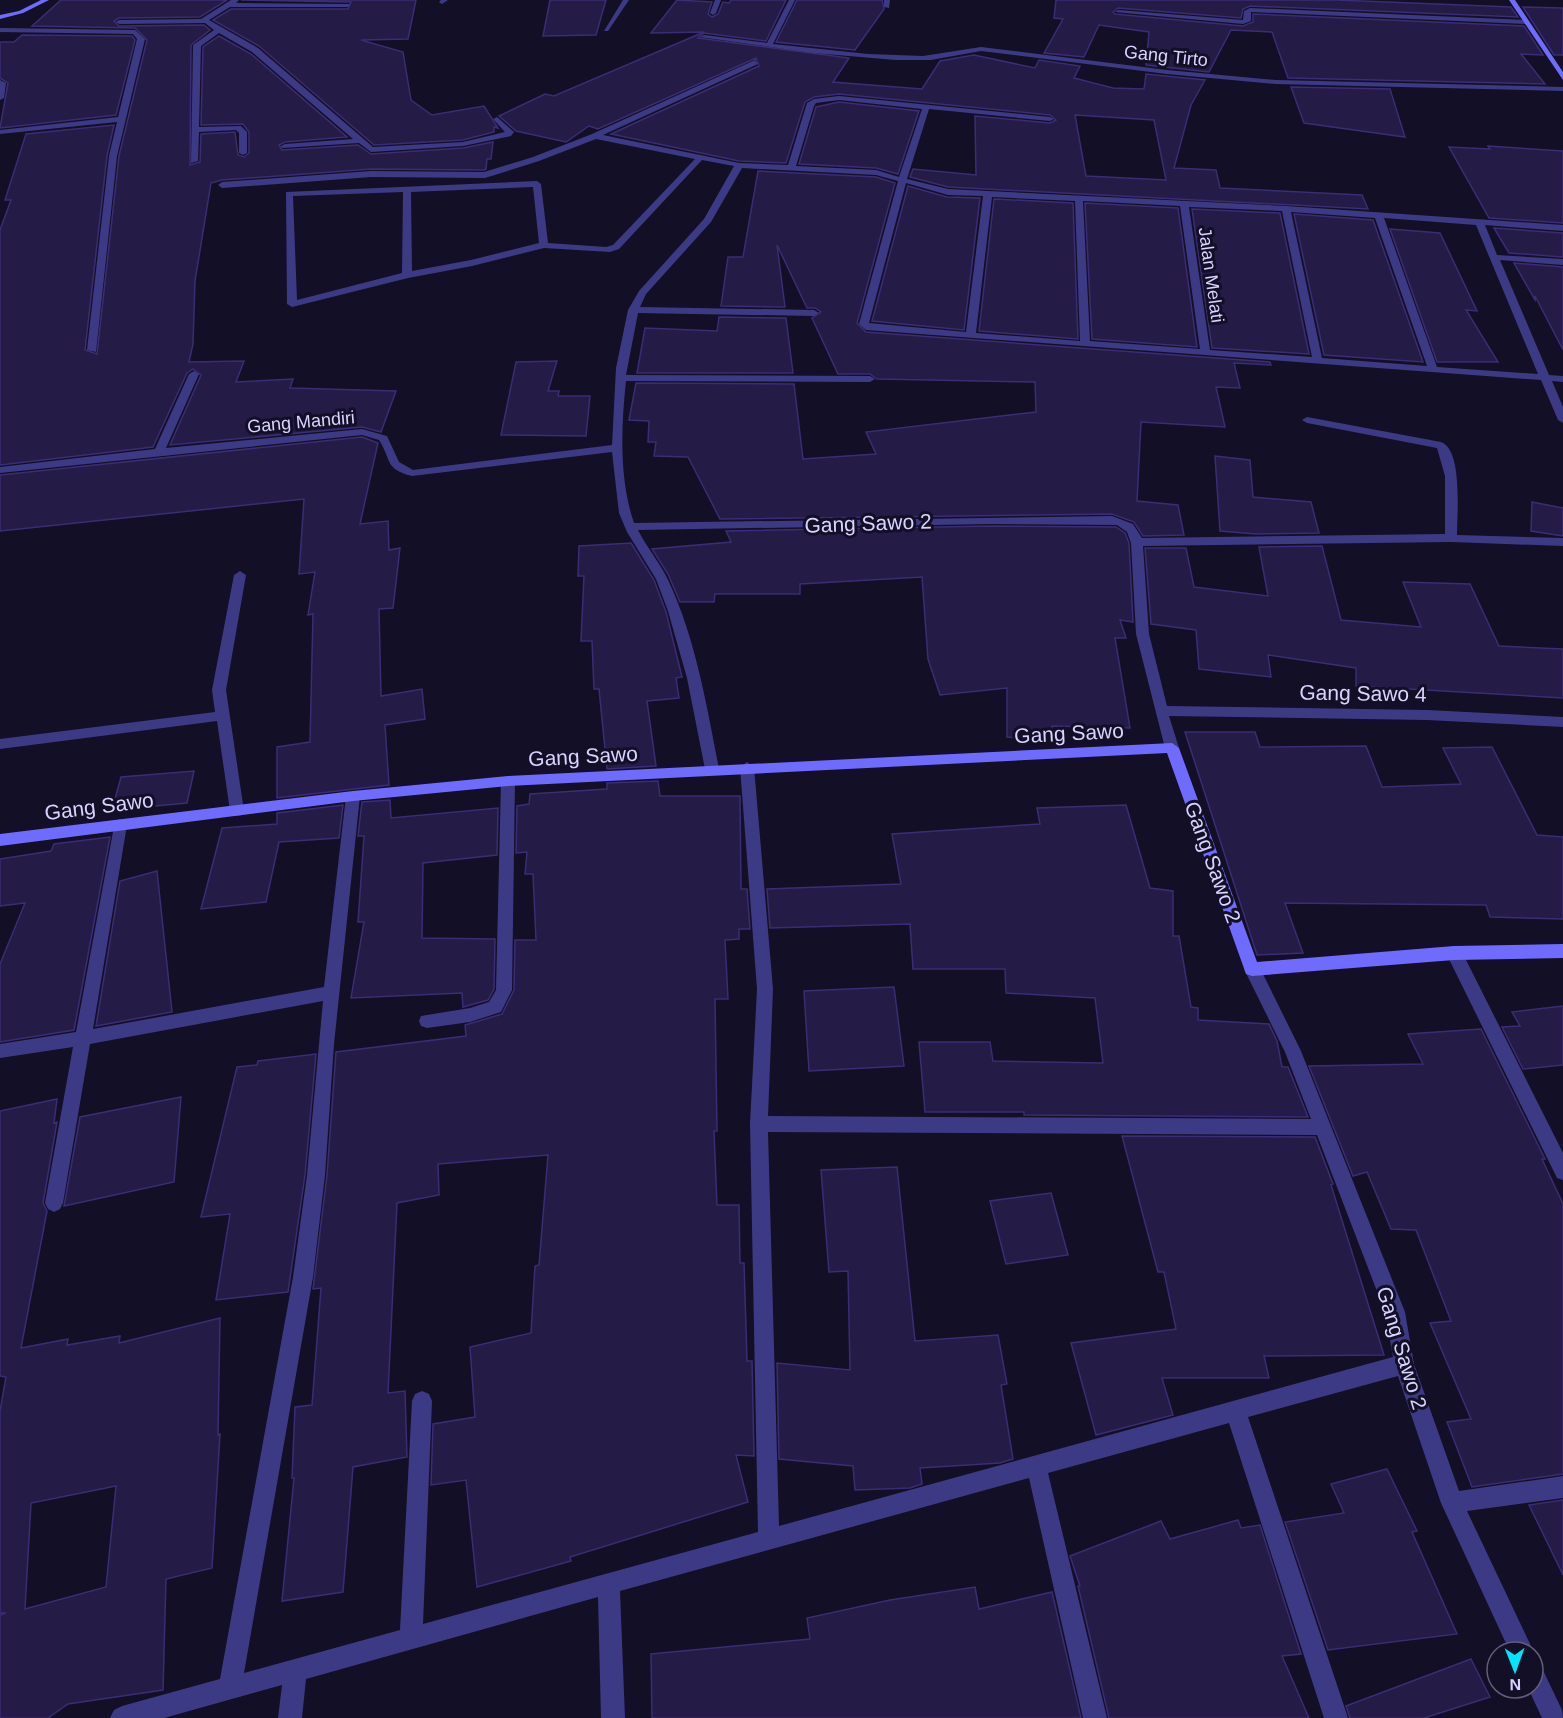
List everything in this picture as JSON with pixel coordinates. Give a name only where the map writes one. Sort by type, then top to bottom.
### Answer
[{"type":"street","points":[[0,19],[46,0]]},
{"type":"street","points":[[606,30],[626,0]]},
{"type":"street","points":[[713,13],[718,0]]},
{"type":"street","points":[[769,45],[792,0]]},
{"type":"street","points":[[1512,0],[1559,66],[1563,78]]},
{"type":"street","points":[[116,22],[206,20],[233,2],[348,5]]},
{"type":"street","points":[[1118,12],[1244,22],[1248,21],[1247,11],[1250,10],[1527,22]]},
{"type":"street","points":[[0,19],[23,21]]},
{"type":"street","points":[[206,20],[218,30],[255,50],[371,150],[463,144],[508,134],[510,132],[497,119]]},
{"type":"street","points":[[0,30],[135,32],[141,39],[113,156],[92,350]]},
{"type":"street","points":[[194,161],[197,45],[218,30]]},
{"type":"street","name":"Gang Tirto","points":[[705,37],[872,57],[924,58],[951,56],[968,49],[981,49],[1167,72],[1276,82],[1563,89]]},
{"type":"street","points":[[222,184],[371,174],[485,175],[536,159],[595,136],[754,62]]},
{"type":"street","points":[[0,82],[2,83],[0,98]]},
{"type":"street","points":[[792,167],[810,105],[814,101],[839,98],[1050,118]]},
{"type":"street","points":[[926,107],[903,178],[864,324],[877,330],[1085,342],[1563,379]]},
{"type":"street","points":[[0,145],[2,132],[123,119]]},
{"type":"street","points":[[194,130],[238,128],[243,132],[243,153]]},
{"type":"street","points":[[595,136],[699,159],[739,165],[876,173],[903,178],[948,192],[1286,209],[1563,228]]},
{"type":"street","points":[[285,146],[360,141]]},
{"type":"street","points":[[371,150],[371,174]]},
{"type":"street","points":[[544,245],[537,184],[289,194],[292,304],[362,288],[407,274],[472,263],[516,250],[544,245],[607,250],[616,247],[699,159]]},
{"type":"street","points":[[712,769],[700,700],[665,586],[631,527],[620,486],[616,448],[621,378],[633,310],[642,293],[708,219],[739,165]]},
{"type":"street","points":[[407,191],[407,274]]},
{"type":"street","points":[[971,334],[988,194]]},
{"type":"street","points":[[1079,198],[1085,342]]},
{"type":"street","name":"Jalan Melati","points":[[1184,204],[1205,351]]},
{"type":"street","points":[[1286,209],[1317,359]]},
{"type":"street","points":[[1379,216],[1433,369]]},
{"type":"street","points":[[1479,222],[1563,420]]},
{"type":"street","points":[[1493,257],[1563,262]]},
{"type":"street","points":[[633,310],[814,313]]},
{"type":"street","points":[[159,452],[194,374]]},
{"type":"street","points":[[621,378],[870,379]]},
{"type":"street","points":[[1307,420],[1441,446],[1447,451],[1450,474],[1451,538]]},
{"type":"street","name":"Gang Mandiri","points":[[0,470],[159,452],[374,432],[385,438],[394,466],[399,471],[412,473],[616,448]]},
{"type":"street","name":"Gang Sawo 2","points":[[631,527],[838,525],[1004,519],[1112,520],[1130,526],[1137,542],[1140,618],[1161,711],[1172,748],[1252,969],[1293,1051],[1395,1312],[1404,1364],[1452,1503],[1516,1640]]},
{"type":"street","points":[[1137,542],[1451,538],[1563,543]]},
{"type":"street","points":[[237,811],[219,690],[240,575]]},
{"type":"street","name":"Gang Sawo 4","points":[[1161,711],[1427,715],[1563,722]]},
{"type":"street","points":[[0,744],[222,716]]},
{"type":"street","name":"Gang Sawo","points":[[0,840],[353,796],[508,781],[747,767],[893,764],[1172,748]]},
{"type":"street","points":[[747,767],[765,989],[759,1124],[769,1539]]},
{"type":"street","points":[[428,1021],[470,1015],[495,1007],[504,990],[508,781]]},
{"type":"street","points":[[230,1688],[303,1277],[316,1175],[353,796]]},
{"type":"street","points":[[54,1203],[120,825]]},
{"type":"street","points":[[1252,969],[1454,953],[1563,951]]},
{"type":"street","points":[[1454,953],[1563,1172]]},
{"type":"street","points":[[0,1051],[333,992]]},
{"type":"street","points":[[759,1124],[1323,1127]]},
{"type":"street","points":[[122,1718],[1404,1364]]},
{"type":"street","points":[[411,1638],[422,1401]]},
{"type":"street","points":[[1235,1410],[1336,1718]]},
{"type":"street","points":[[1036,1464],[1095,1718]]},
{"type":"street","points":[[1452,1503],[1563,1487]]},
{"type":"street","points":[[609,1582],[613,1718]]},
{"type":"street","points":[[290,1718],[295,1670]]},
{"type":"street","points":[[1545,1699],[1554,1718]]},
{"type":"building","points":[[61,0],[227,0],[200,17],[119,18],[114,21],[119,26],[204,25],[210,30],[191,45],[190,165],[200,162],[201,134],[235,132],[238,155],[244,157],[249,153],[249,132],[243,124],[201,125],[203,47],[219,36],[251,54],[347,137],[285,142],[279,145],[282,150],[358,145],[371,154],[463,148],[493,142],[491,159],[487,159],[484,170],[371,169],[222,180],[211,183],[195,281],[193,344],[189,362],[244,361],[236,382],[293,379],[290,388],[396,391],[381,432],[362,427],[170,445],[201,375],[193,369],[187,373],[153,447],[0,465],[0,230],[11,200],[5,200],[26,134],[114,125],[107,156],[85,350],[97,354],[119,156],[147,40],[135,28],[32,26]]},
{"type":"building","points":[[241,0],[416,0],[408,39],[361,40],[403,52],[411,100],[432,115],[484,106],[498,128],[494,127],[494,132],[463,140],[374,145],[259,46],[213,20],[231,9],[348,9],[351,2]]},
{"type":"building","points":[[550,0],[606,0],[596,35],[543,36]]},
{"type":"building","points":[[677,0],[712,2],[708,14],[712,17],[718,14],[723,2],[729,3],[731,0],[786,0],[766,41],[704,33],[698,38],[849,58],[833,82],[922,89],[940,61],[974,55],[1035,68],[1039,60],[1080,66],[1074,78],[1113,88],[1144,89],[1146,74],[1205,80],[1191,105],[1174,168],[1216,170],[1220,188],[1362,195],[1368,209],[948,187],[910,177],[913,169],[976,175],[975,116],[1050,123],[1056,120],[1050,115],[839,94],[814,97],[805,102],[786,163],[739,161],[611,134],[759,66],[756,58],[598,129],[589,126],[566,142],[516,131],[499,116],[545,94],[554,96],[704,32],[651,33]],"holes":[[[1075,115],[1154,120],[1166,180],[1086,176]]]},
{"type":"building","points":[[797,0],[882,0],[884,9],[855,50],[776,42]]},
{"type":"building","points":[[1056,0],[1337,0],[1511,7],[1518,17],[1250,6],[1243,9],[1241,18],[1118,8],[1113,12],[1243,26],[1253,22],[1253,14],[1524,26],[1543,55],[1521,54],[1545,84],[1288,78],[1272,32],[1231,30],[1209,72],[1146,65],[1149,32],[1099,25],[1084,57],[1044,53],[1063,19],[1054,18]]},
{"type":"building","points":[[1523,7],[1563,8],[1563,55],[1554,55]]},
{"type":"building","points":[[22,35],[132,36],[135,40],[116,115],[0,128],[8,83],[0,78],[0,42],[14,42]]},
{"type":"building","points":[[1291,87],[1390,89],[1405,137],[1304,123]]},
{"type":"building","points":[[839,102],[919,111],[898,174],[876,168],[799,164],[816,107]]},
{"type":"building","points":[[1488,146],[1563,151],[1563,223],[1489,218],[1449,147],[1490,149]]},
{"type":"building","points":[[758,171],[876,177],[895,183],[857,323],[866,332],[1270,362],[1271,365],[1234,363],[1240,388],[1216,387],[1225,427],[1141,422],[1137,501],[1178,505],[1184,535],[1143,536],[1134,522],[1112,514],[720,519],[688,457],[654,456],[656,442],[648,442],[649,421],[629,420],[636,383],[794,384],[803,459],[876,454],[866,432],[1036,412],[1035,382],[877,379],[870,374],[838,374],[812,318],[821,312],[815,308],[807,308],[777,245],[785,307],[721,306],[728,257],[743,257]]},
{"type":"building","points":[[908,186],[947,197],[980,198],[964,330],[872,321]]},
{"type":"building","points":[[994,199],[1073,203],[1078,339],[979,331]]},
{"type":"building","points":[[1085,203],[1178,208],[1197,347],[1092,339]]},
{"type":"building","points":[[1192,209],[1280,213],[1309,354],[1212,348]]},
{"type":"building","points":[[1294,214],[1373,220],[1423,362],[1324,355]]},
{"type":"building","points":[[1494,228],[1563,233],[1563,257],[1509,253]]},
{"type":"building","points":[[1390,229],[1440,233],[1477,311],[1466,310],[1498,362],[1437,362]]},
{"type":"building","points":[[1514,263],[1563,267],[1563,350],[1535,296],[1535,300]]},
{"type":"building","points":[[719,317],[786,318],[793,373],[637,373],[645,328],[717,331]]},
{"type":"building","points":[[557,361],[548,391],[559,391],[558,396],[590,396],[586,436],[501,435],[516,362]]},
{"type":"building","points":[[362,437],[378,443],[360,524],[388,521],[389,550],[400,548],[393,608],[379,609],[381,696],[422,689],[425,719],[385,725],[389,785],[277,798],[277,747],[310,742],[313,614],[308,615],[315,572],[299,574],[304,499],[0,531],[0,475]]},
{"type":"building","points":[[1215,456],[1250,460],[1253,497],[1311,502],[1319,533],[1256,534],[1220,531]]},
{"type":"building","points":[[1532,502],[1563,508],[1563,536],[1531,531]]},
{"type":"building","points":[[992,526],[1116,527],[1125,533],[1129,543],[1133,622],[1120,620],[1126,638],[1115,638],[1130,728],[1052,726],[1052,741],[1007,737],[1007,688],[940,695],[928,659],[922,577],[800,584],[800,594],[715,594],[714,602],[680,602],[668,574],[652,549],[731,542],[726,531]]},
{"type":"building","points":[[631,543],[654,580],[666,612],[682,677],[676,678],[679,698],[647,701],[656,766],[607,769],[599,689],[594,689],[592,641],[581,641],[584,576],[578,576],[579,546]]},
{"type":"building","points":[[1322,546],[1341,620],[1421,627],[1403,582],[1470,584],[1499,646],[1563,649],[1563,698],[1356,686],[1356,668],[1268,655],[1271,677],[1199,669],[1196,630],[1151,624],[1145,548],[1186,548],[1194,587],[1268,596],[1259,547]]},
{"type":"building","points":[[1185,732],[1255,732],[1260,747],[1366,746],[1382,787],[1461,784],[1443,748],[1492,747],[1537,835],[1563,837],[1563,919],[1490,917],[1486,905],[1285,903],[1303,953],[1257,955]]},
{"type":"building","points":[[194,771],[187,803],[112,810],[121,777]]},
{"type":"building","points":[[658,781],[660,796],[740,796],[741,889],[747,889],[750,929],[739,929],[739,939],[725,940],[728,999],[715,999],[717,1131],[714,1131],[717,1205],[739,1205],[740,1263],[744,1263],[747,1361],[752,1361],[754,1456],[736,1455],[748,1502],[570,1557],[571,1561],[477,1587],[466,1480],[431,1485],[433,1424],[475,1417],[470,1347],[531,1333],[535,1266],[539,1265],[548,1155],[438,1164],[439,1195],[397,1203],[388,1393],[405,1391],[407,1457],[353,1467],[343,1592],[282,1601],[294,1478],[292,1478],[295,1407],[312,1405],[321,1288],[313,1289],[327,1175],[336,1052],[466,1036],[465,1025],[502,1014],[514,990],[515,940],[536,940],[533,874],[525,874],[527,852],[516,853],[517,806],[529,804],[530,794],[607,789],[607,783]]},
{"type":"building","points":[[390,800],[391,818],[498,808],[497,855],[423,863],[422,938],[495,939],[494,989],[488,1000],[463,1007],[462,993],[351,998],[364,922],[358,922],[364,836],[358,836],[362,802]]},
{"type":"building","points":[[343,805],[339,838],[279,842],[266,902],[201,909],[222,828],[277,824],[277,813]]},
{"type":"building","points":[[1126,805],[1150,888],[1173,891],[1173,936],[1179,936],[1191,1007],[1198,1008],[1198,1020],[1269,1024],[1277,1041],[1282,1067],[1288,1067],[1308,1117],[925,1112],[919,1042],[990,1042],[993,1061],[1103,1063],[1095,998],[1006,993],[1005,969],[913,969],[910,924],[770,928],[767,889],[901,884],[892,834],[1040,824],[1037,808]]},
{"type":"building","points":[[110,837],[74,1030],[0,1042],[0,964],[25,903],[0,906],[0,859],[51,851],[54,844]]},
{"type":"building","points":[[157,871],[172,1012],[96,1026],[120,881]]},
{"type":"building","points":[[894,987],[904,1066],[809,1071],[804,991]]},
{"type":"building","points":[[1563,1006],[1563,1065],[1523,1069],[1502,1027],[1520,1026],[1512,1012]]},
{"type":"building","points":[[1481,1029],[1545,1159],[1542,1159],[1563,1204],[1563,1474],[1472,1487],[1447,1422],[1471,1419],[1430,1323],[1451,1321],[1416,1230],[1391,1229],[1367,1172],[1353,1176],[1309,1066],[1423,1064],[1408,1034]]},
{"type":"building","points":[[316,1054],[305,1175],[288,1292],[216,1300],[230,1214],[201,1217],[237,1067],[257,1065],[258,1061]]},
{"type":"building","points":[[181,1097],[174,1182],[64,1206],[80,1117]]},
{"type":"building","points":[[57,1099],[54,1123],[57,1122],[43,1203],[47,1211],[21,1348],[68,1339],[67,1345],[120,1336],[119,1343],[220,1318],[218,1435],[220,1434],[212,1568],[166,1579],[163,1690],[68,1704],[48,1718],[0,1718],[0,1615],[6,1613],[0,1613],[0,1411],[6,1377],[0,1376],[0,1111]],"holes":[[[116,1486],[106,1587],[25,1609],[31,1503]]]},
{"type":"building","points":[[1122,1136],[1315,1137],[1333,1184],[1331,1185],[1384,1355],[1264,1356],[1269,1378],[1162,1378],[1173,1415],[1096,1435],[1071,1343],[1176,1329],[1164,1272],[1158,1272]]},
{"type":"building","points":[[897,1167],[915,1341],[998,1335],[1007,1384],[1001,1385],[1013,1459],[1000,1463],[920,1468],[922,1484],[910,1488],[855,1490],[853,1466],[779,1459],[777,1363],[850,1370],[848,1271],[829,1272],[821,1170]]},
{"type":"building","points":[[1051,1193],[1068,1255],[1006,1264],[990,1201]]},
{"type":"building","points":[[1387,1469],[1417,1531],[1412,1532],[1457,1634],[1328,1650],[1285,1522],[1344,1513],[1331,1484]]},
{"type":"building","points":[[1563,1500],[1563,1575],[1529,1505]]},
{"type":"building","points":[[1238,1520],[1241,1528],[1260,1525],[1301,1654],[1282,1656],[1309,1718],[1109,1718],[1078,1586],[1080,1586],[1070,1556],[1161,1521],[1170,1539]]},
{"type":"building","points":[[975,1587],[979,1609],[1052,1592],[1081,1718],[652,1718],[651,1654],[810,1639],[807,1618],[890,1600]]},
{"type":"building","points":[[1471,1659],[1485,1687],[1485,1699],[1424,1718],[1350,1718],[1346,1706]]}]
